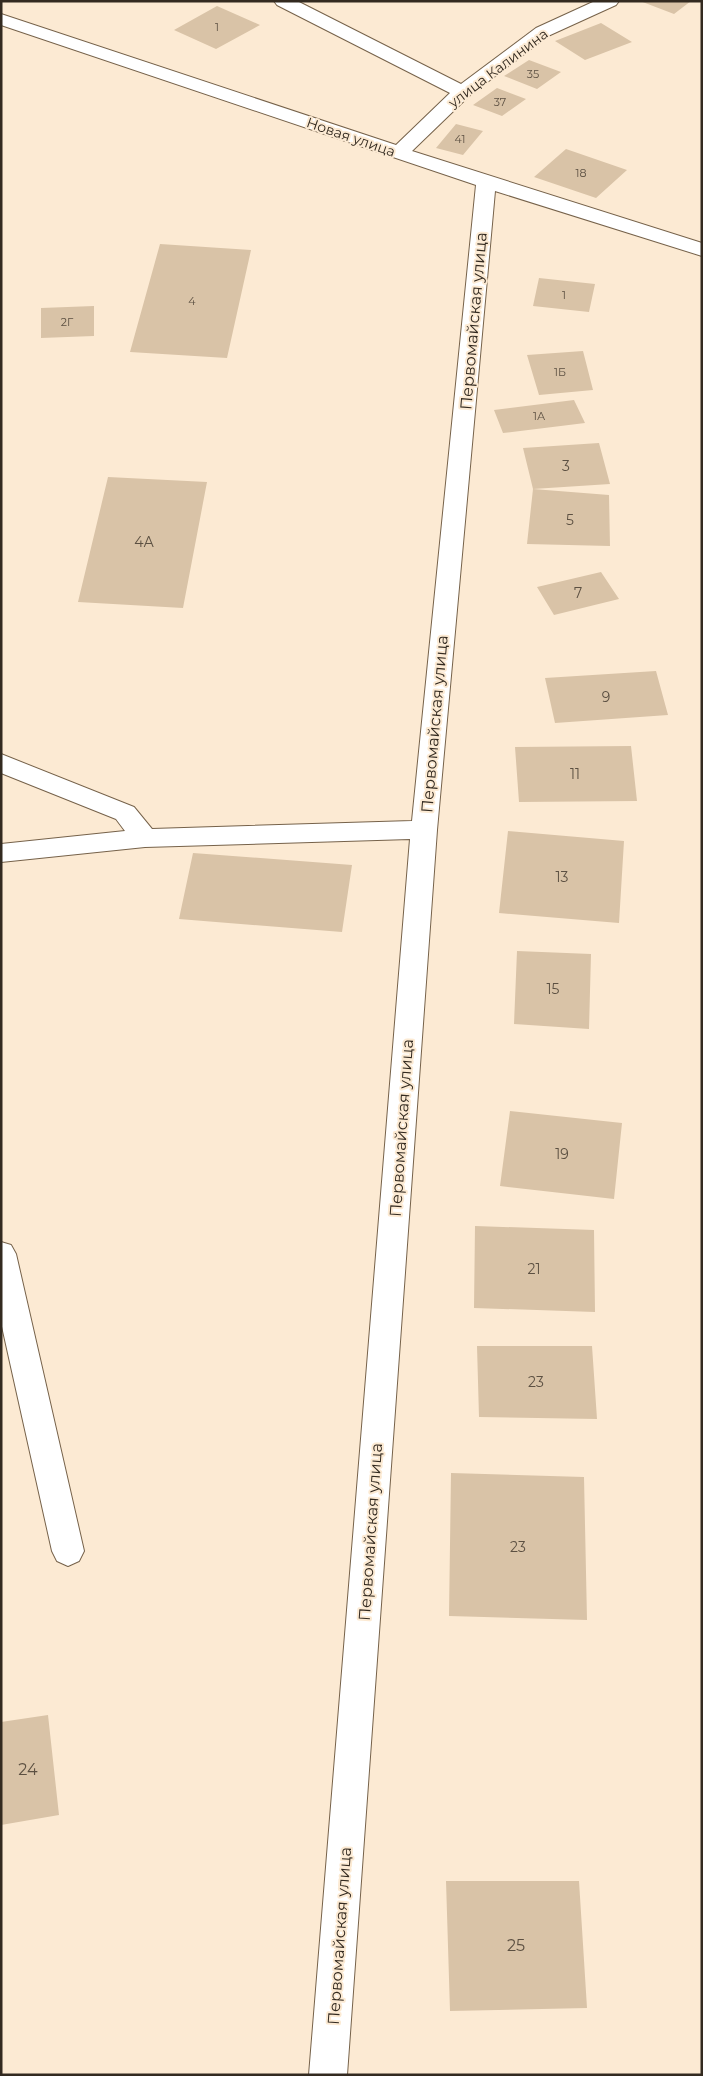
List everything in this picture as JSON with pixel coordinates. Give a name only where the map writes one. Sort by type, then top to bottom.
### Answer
[{"type":"street","points":[[283,1],[462,92]]},
{"type":"street","name":"улица Калинина","points":[[399,153],[462,92],[542,32],[610,1]]},
{"type":"street","name":"Новая улица","points":[[1,19],[486,182],[702,250]]},
{"type":"street","points":[[1,41],[26,27]]},
{"type":"street","name":"Первомайская улица","points":[[328,2075],[424,830],[486,182]]},
{"type":"street","points":[[1,763],[125,813],[145,838]]},
{"type":"street","points":[[1,853],[145,838],[424,830]]},
{"type":"street","points":[[1,1254],[68,1551]]},
{"type":"building","points":[[640,1],[691,1],[674,14]]},
{"type":"building","points":[[217,6],[260,25],[216,49],[174,30]]},
{"type":"building","points":[[601,23],[632,42],[585,60],[555,41]]},
{"type":"building","points":[[529,60],[561,72],[537,89],[504,76]]},
{"type":"building","points":[[497,88],[526,99],[502,116],[473,105]]},
{"type":"building","points":[[456,124],[483,131],[463,155],[436,148]]},
{"type":"building","points":[[566,149],[627,170],[596,198],[534,177]]},
{"type":"building","points":[[160,244],[251,250],[227,358],[130,352]]},
{"type":"building","points":[[539,278],[595,284],[589,312],[533,306]]},
{"type":"building","points":[[94,306],[94,336],[41,338],[41,308]]},
{"type":"building","points":[[583,351],[593,390],[539,395],[527,355]]},
{"type":"building","points":[[574,400],[585,423],[503,433],[494,410]]},
{"type":"building","points":[[599,443],[610,484],[533,489],[523,448]]},
{"type":"building","points":[[108,477],[207,482],[183,608],[78,602]]},
{"type":"building","points":[[533,489],[609,495],[610,546],[527,544]]},
{"type":"building","points":[[601,572],[619,599],[554,615],[537,587]]},
{"type":"building","points":[[656,671],[668,715],[555,723],[545,678]]},
{"type":"building","points":[[631,746],[637,801],[519,802],[515,747]]},
{"type":"building","points":[[508,831],[624,841],[619,923],[499,913]]},
{"type":"building","points":[[193,853],[352,865],[342,932],[179,919]]},
{"type":"building","points":[[517,951],[591,954],[589,1029],[514,1024]]},
{"type":"building","points":[[510,1111],[622,1123],[614,1199],[500,1186]]},
{"type":"building","points":[[475,1226],[594,1230],[595,1312],[474,1308]]},
{"type":"building","points":[[477,1346],[592,1346],[597,1419],[479,1417]]},
{"type":"building","points":[[451,1473],[584,1477],[587,1620],[449,1616]]},
{"type":"building","points":[[48,1715],[59,1815],[1,1825],[1,1722]]},
{"type":"building","points":[[446,1881],[579,1881],[587,2008],[450,2011]]}]
